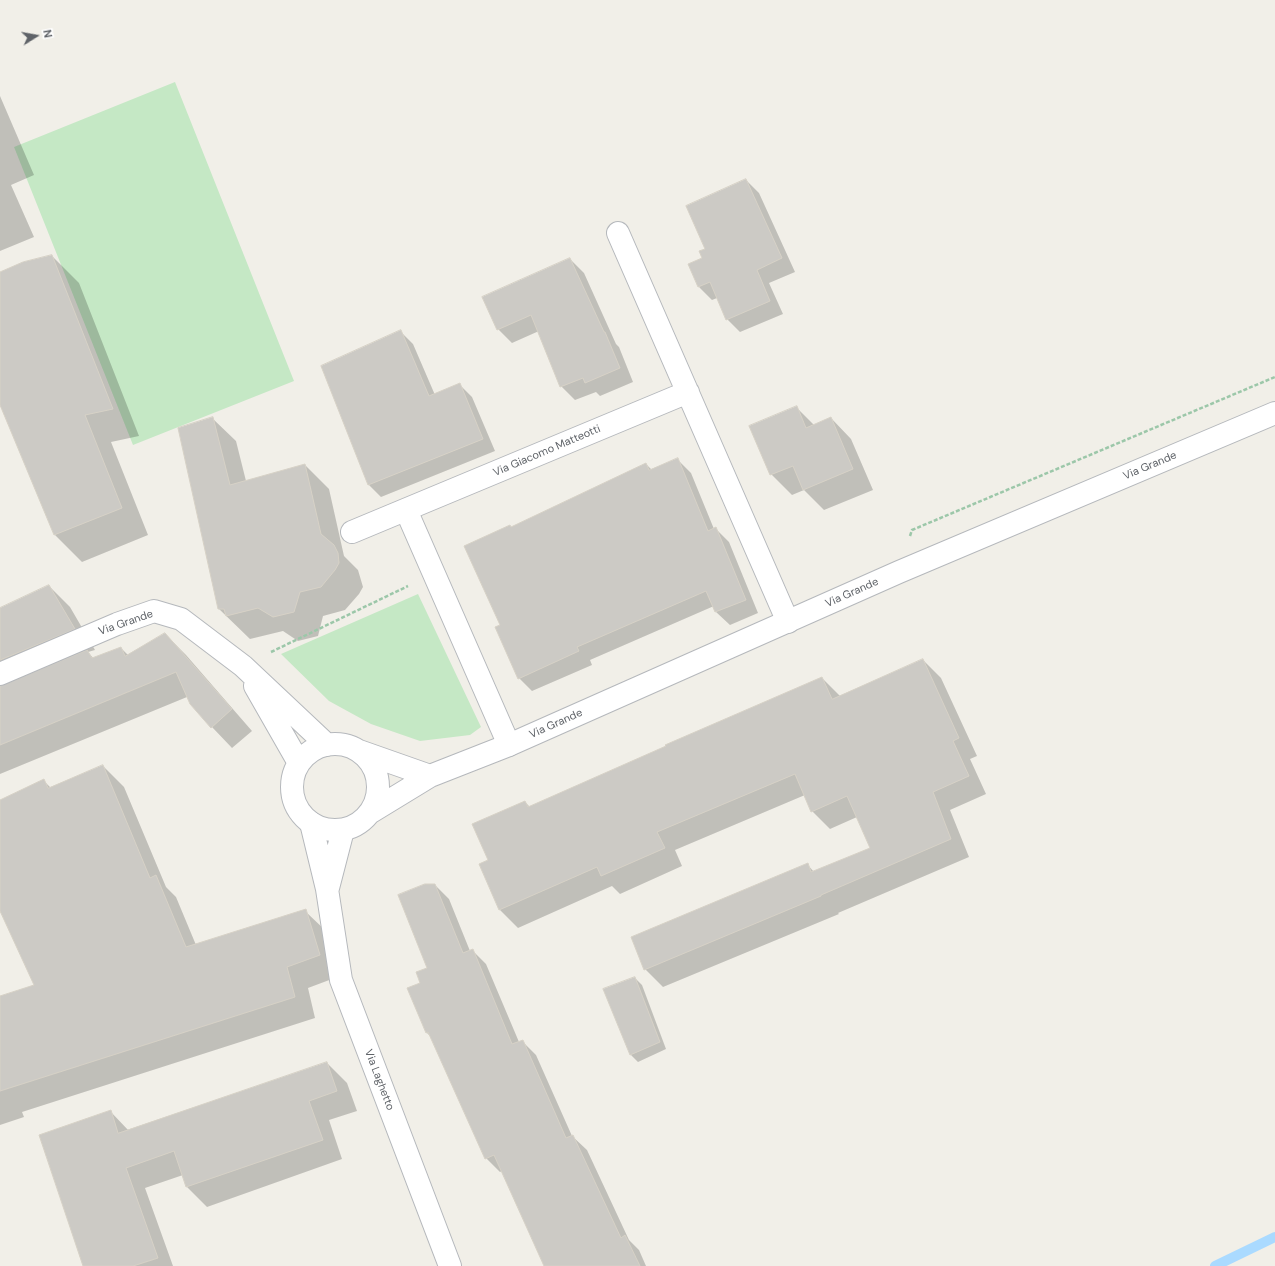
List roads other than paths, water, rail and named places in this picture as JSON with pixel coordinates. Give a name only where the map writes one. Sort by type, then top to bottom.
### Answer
[{"type":"street","points":[[618,233],[788,622]]},
{"type":"street","name":"Via Giacomo Matteotti","points":[[352,532],[688,392]]},
{"type":"street","name":"Via Grande","points":[[371,812],[430,776],[509,745],[899,572],[1275,413]]},
{"type":"street","points":[[406,510],[509,745]]},
{"type":"street","name":"Via Grande","points":[[0,674],[117,624],[154,611],[181,619],[243,666],[327,745]]},
{"type":"street","name":"Via Grande","points":[[243,666],[299,763]]},
{"type":"street","points":[[359,751],[369,761],[376,773],[378,786],[376,799],[371,812],[363,820],[344,830],[332,831],[310,823],[301,814],[294,802],[292,789],[293,775],[299,763],[316,748],[338,744],[349,746],[359,751],[430,776]]},
{"type":"street","name":"Via Laghetto","points":[[310,823],[327,889],[341,980],[450,1266]]},
{"type":"street","name":"Via Laghetto","points":[[327,889],[344,830]]},
{"type":"waterway","points":[[1215,1266],[1275,1237]]}]
